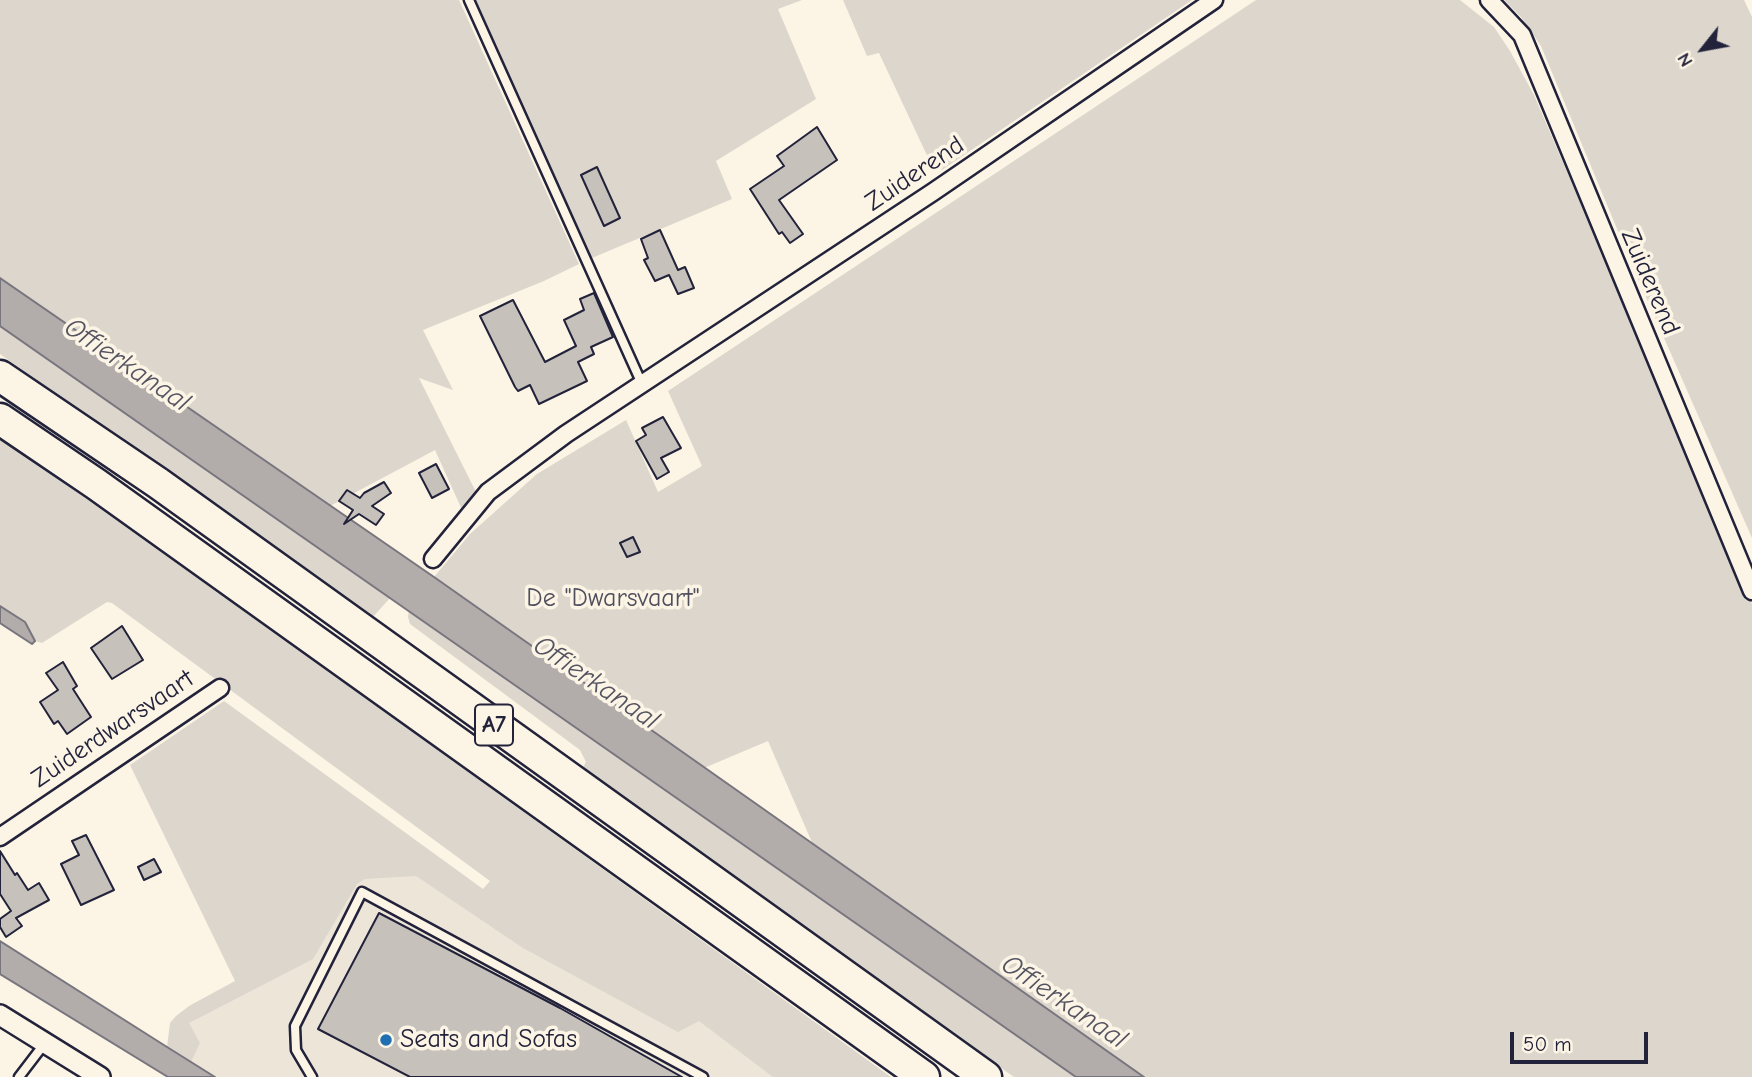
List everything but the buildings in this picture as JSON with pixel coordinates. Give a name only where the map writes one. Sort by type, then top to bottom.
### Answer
[{"type":"highway","name":"A7","points":[[0,376],[158,483],[986,1077]]},
{"type":"highway","name":"A7","points":[[0,419],[96,484],[924,1077]]},
{"type":"street","name":"Zuiderend","points":[[433,559],[488,492],[566,434],[933,192],[1213,0]]},
{"type":"street","name":"Zuiderend","points":[[1489,0],[1522,35],[1752,591]]},
{"type":"street","name":"Zuiderdwarsvaart","points":[[0,837],[220,688]]},
{"type":"street","points":[[0,1014],[100,1077]]},
{"type":"lane","points":[[469,0],[642,384]]},
{"type":"lane","points":[[312,1077],[296,1050],[295,1026],[362,892],[703,1077]]},
{"type":"lane","points":[[19,1077],[45,1043]]},
{"type":"shaded area","points":[[0,278],[434,577],[1144,1077],[1076,1077],[0,326]]},
{"type":"shaded area","points":[[0,606],[25,622],[35,641],[32,644],[0,623]]},
{"type":"shaded area","points":[[384,841],[697,1007],[792,1077],[192,1077],[180,1022],[306,943]]},
{"type":"shaded area","points":[[0,941],[215,1077],[168,1077],[0,974]]},
{"type":"green space","points":[[0,0],[459,0],[579,264],[423,330],[453,390],[419,378],[477,494],[463,512],[435,450],[330,506],[0,278]]},
{"type":"green space","points":[[475,0],[802,0],[778,9],[816,99],[716,161],[732,199],[592,258]]},
{"type":"green space","points":[[843,0],[1192,0],[942,170],[932,166],[879,53],[867,56]]},
{"type":"green space","name":"De \"Dwarsvaart\"","points":[[1256,0],[1460,0],[1494,27],[1534,95],[1752,604],[1752,1077],[1144,1077],[814,847],[768,741],[704,768],[434,577],[470,534],[537,474],[626,420],[658,492],[702,466],[668,391]]},
{"type":"green space","points":[[1504,0],[1744,0],[1752,17],[1752,538],[1635,272],[1541,46],[1521,17]]},
{"type":"green space","points":[[0,326],[391,597],[371,619],[0,354]]},
{"type":"green space","points":[[0,436],[891,1077],[773,1077],[699,1021],[678,1032],[523,948],[416,876],[365,879],[357,884],[313,959],[189,1023],[200,1043],[191,1062],[167,1047],[170,1023],[176,1016],[235,981],[130,765],[224,701],[483,889],[490,881],[112,603],[107,602],[42,643],[35,641],[25,622],[0,606]]},
{"type":"green space","points":[[409,610],[1076,1077],[1014,1077],[853,965],[581,771],[586,762],[580,750],[410,624]]},
{"type":"place","name":"Seats and Sofas","points":[[386,1040]]},
{"type":"water label","name":"Offierkanaal","points":[[127,365]]},
{"type":"water label","name":"Offierkanaal","points":[[596,683]]},
{"type":"water label","name":"Offierkanaal","points":[[1064,1002]]}]
